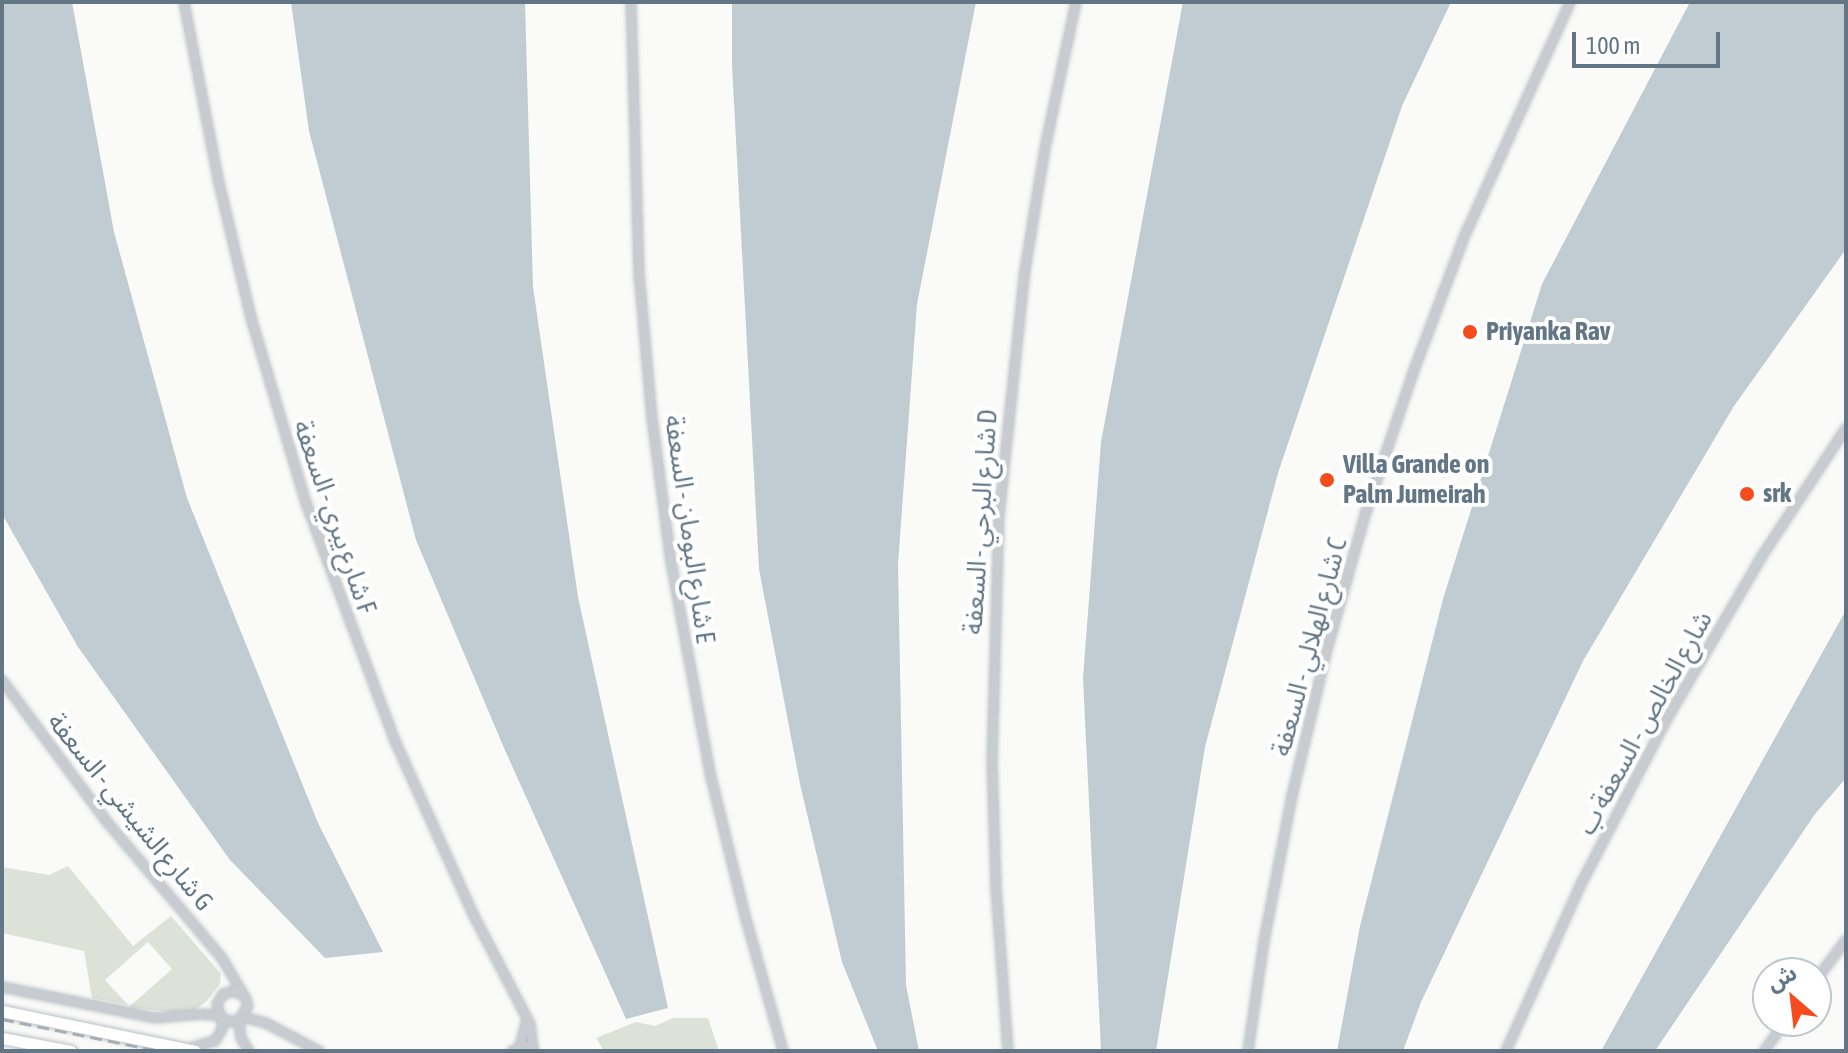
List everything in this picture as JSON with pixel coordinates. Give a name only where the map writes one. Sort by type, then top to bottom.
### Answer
[{"type":"main road","points":[[2,1011],[190,1050]]},
{"type":"main road","points":[[2,1038],[71,1051]]},
{"type":"street","name":"شارع يبري - السعفة F","points":[[184,2],[216,169],[252,321],[306,503],[371,682],[420,799],[533,1030],[534,1050]]},
{"type":"street","name":"شارع البومان - السعفة E","points":[[631,2],[639,273],[669,548],[711,777],[783,1051]]},
{"type":"street","name":"شارع البرحي - السعفة D","points":[[1008,1051],[996,887],[992,763],[999,516],[1025,270],[1045,148],[1076,2]]},
{"type":"street","name":"شارع الهلالي - السعفة C","points":[[1248,1051],[1264,941],[1292,796],[1326,653],[1366,512],[1413,373],[1465,235],[1570,2]]},
{"type":"street","name":"شارع الخالص - السعفة ب","points":[[1506,1051],[1582,882],[1668,717],[1762,556],[1846,428]]},
{"type":"street","name":"شارع الشيشي - السعفة G","points":[[2,680],[107,822],[228,968],[246,999],[266,1023]]},
{"type":"street","points":[[1832,959],[1846,940]]},
{"type":"street","points":[[189,1015],[219,1000],[227,992],[228,968]]},
{"type":"street","points":[[2,987],[148,1017],[189,1015],[266,1023],[319,1051]]},
{"type":"street","points":[[227,992],[246,999],[241,1019],[241,1038],[249,1051]]},
{"type":"street","points":[[190,1050],[215,1041],[222,1029],[219,1000]]},
{"type":"street","points":[[527,1018],[516,1049],[534,1050]]},
{"type":"shaded area","points":[[2,2],[72,2],[114,232],[187,498],[318,823],[383,952],[325,958],[230,860],[78,647],[2,514]]},
{"type":"shaded area","points":[[291,2],[525,2],[533,287],[578,597],[668,1008],[626,1019],[504,748],[416,540],[309,131]]},
{"type":"shaded area","points":[[732,2],[976,2],[917,304],[898,564],[906,985],[919,1051],[878,1051],[842,962],[800,784],[759,569],[732,65]]},
{"type":"shaded area","points":[[1183,2],[1451,2],[1402,106],[1278,473],[1205,747],[1156,1051],[1101,1051],[1083,678],[1101,442]]},
{"type":"shaded area","points":[[1690,2],[1846,2],[1846,249],[1734,406],[1583,661],[1421,1002],[1403,1051],[1337,1051],[1360,926],[1443,599],[1542,284]]},
{"type":"shaded area","points":[[1846,610],[1846,778],[1815,814],[1655,1051],[1601,1051]]},
{"type":"shaded area","points":[[68,866],[133,946],[171,916],[221,974],[220,984],[207,1001],[195,1010],[178,1013],[129,1007],[172,969],[148,942],[105,980],[128,1005],[92,998],[84,951],[2,933],[2,867],[49,875]]},
{"type":"shaded area","points":[[673,1018],[708,1018],[719,1051],[604,1051],[596,1038],[636,1022],[655,1026]]},
{"type":"railway","points":[[2,1019],[159,1051]]},
{"type":"place","name":"Priyanka Rav","points":[[1470,332]]},
{"type":"place","name":"Villa Grande on Palm Jumeirah","points":[[1327,480]]},
{"type":"place","name":"srk","points":[[1747,494]]}]
